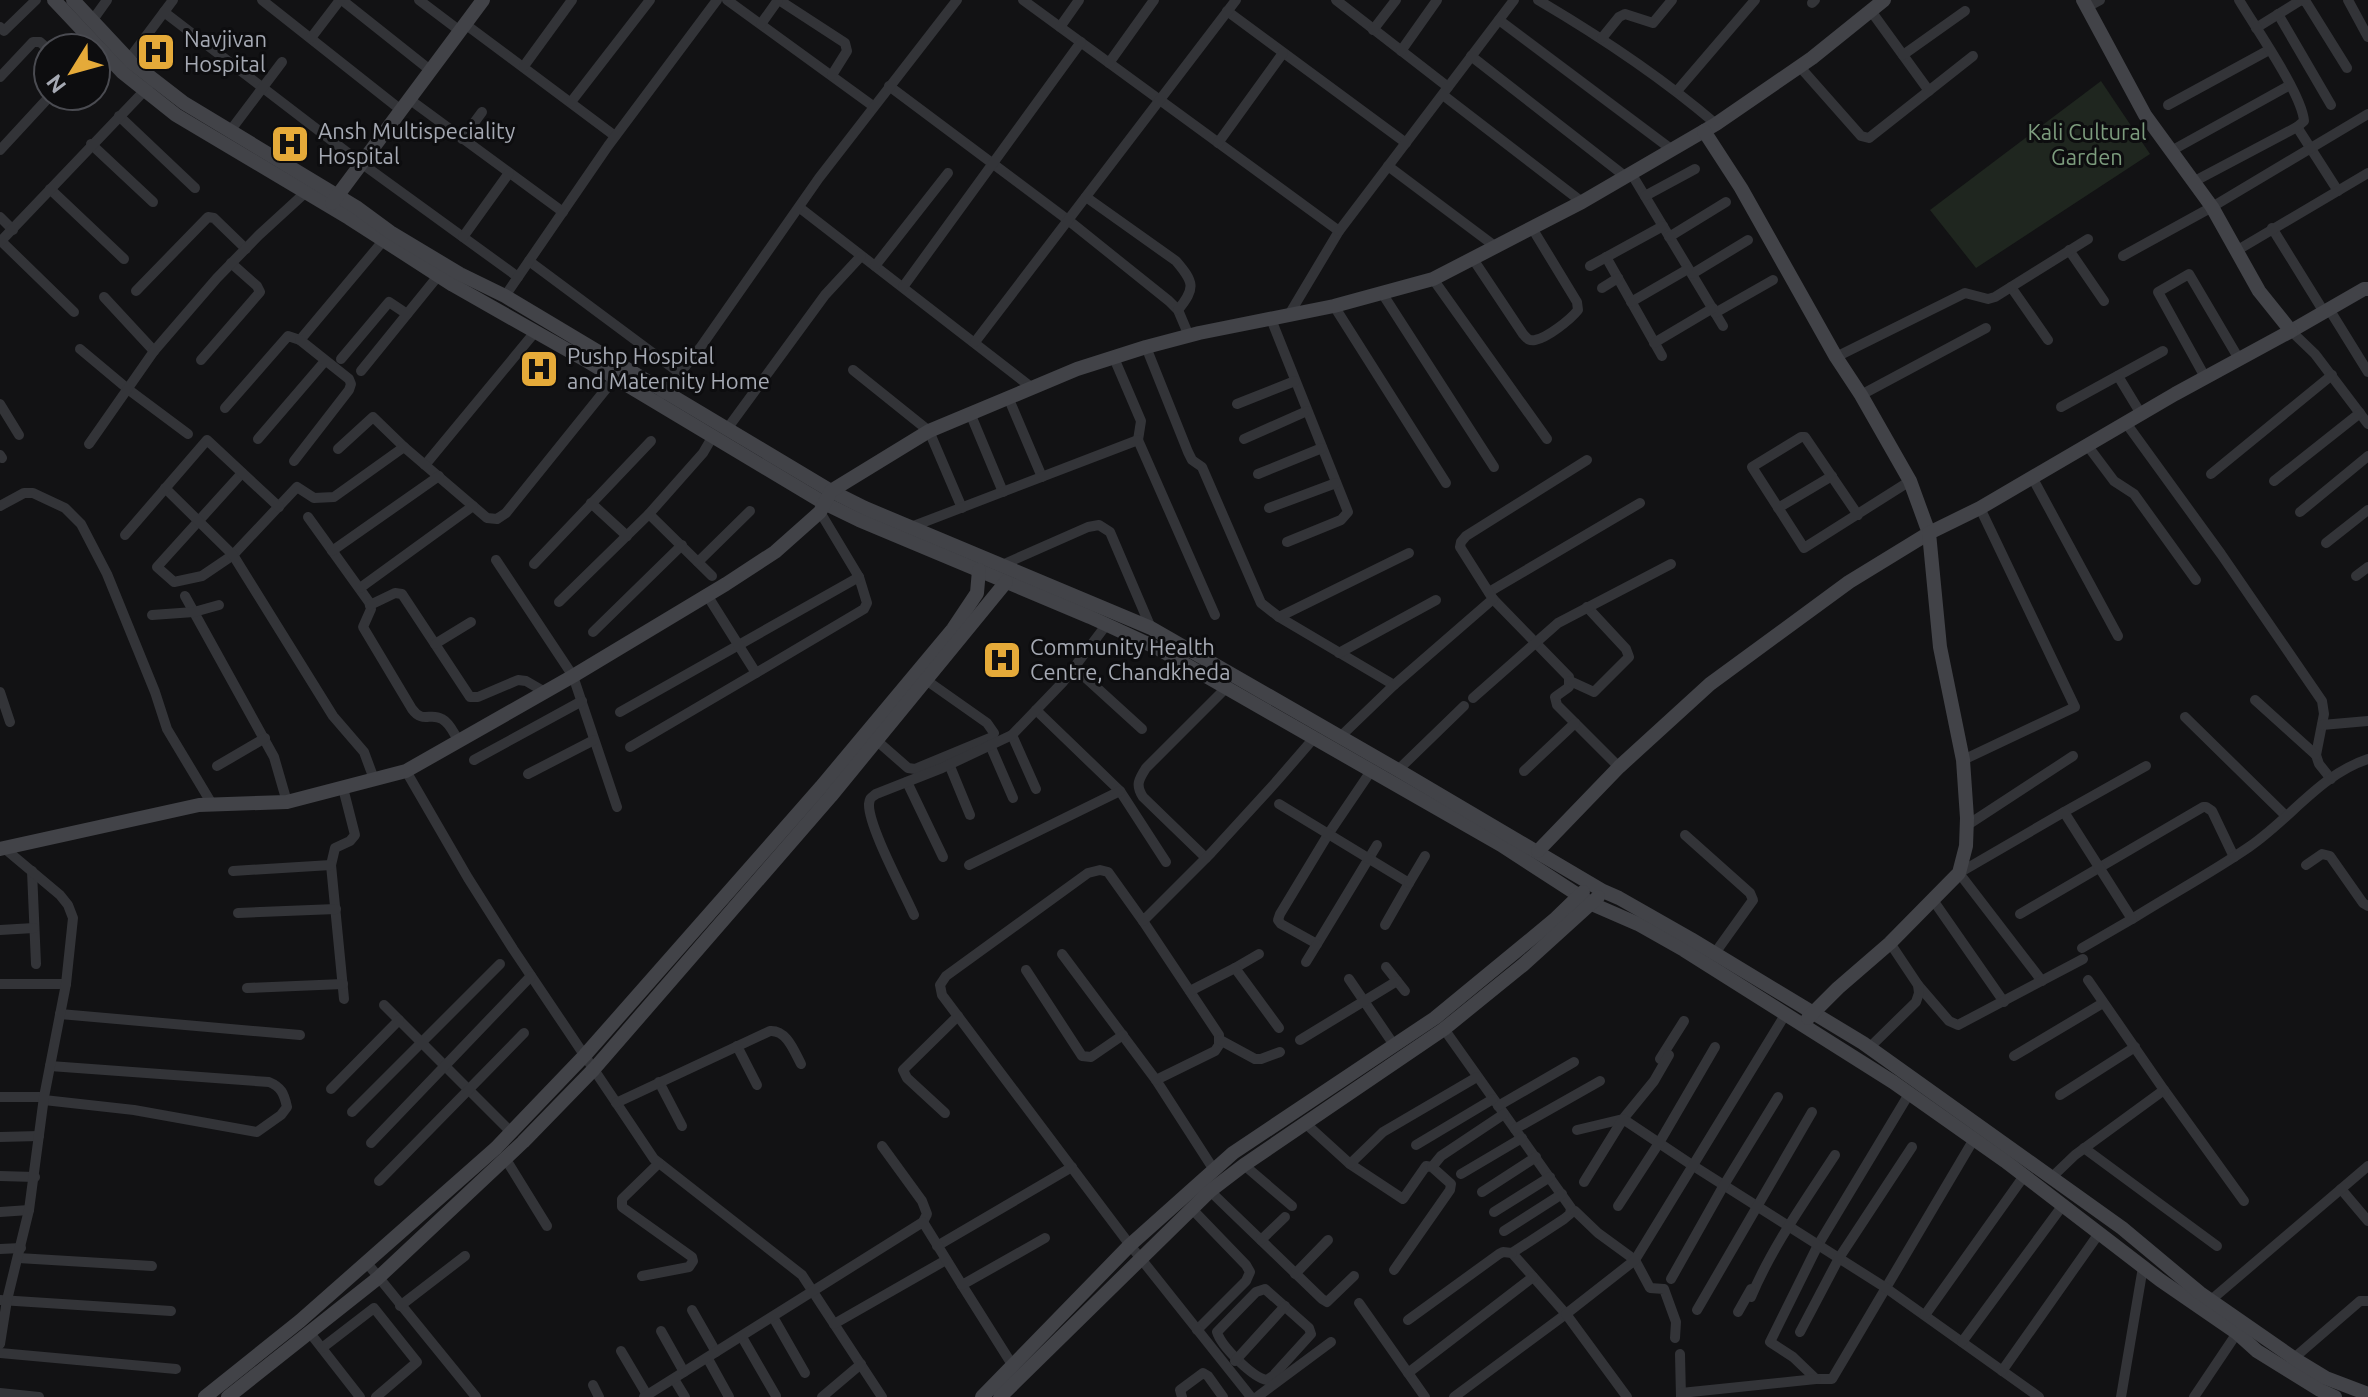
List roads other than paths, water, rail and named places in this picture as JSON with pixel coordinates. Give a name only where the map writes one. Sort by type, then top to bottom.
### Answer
[{"type":"street","points":[[0,27],[4,31],[36,0]]},
{"type":"street","points":[[54,0],[122,72],[184,103],[334,201],[460,274],[505,296],[660,397],[713,436],[825,502],[859,520],[1157,648],[1501,845],[1586,900],[1649,931],[1785,1015],[1807,1019],[1869,1048],[2122,1228],[2211,1300],[2294,1358],[2326,1378],[2368,1394]]},
{"type":"street","points":[[73,0],[176,115],[306,192],[334,201],[383,241],[438,276],[614,379],[727,429],[825,502],[911,527],[1151,628],[1715,953],[1974,1139],[2143,1267],[2237,1333],[2257,1351],[2335,1397]]},
{"type":"street","points":[[92,21],[107,0]]},
{"type":"street","points":[[129,59],[173,0]]},
{"type":"street","points":[[262,0],[311,38],[405,104],[462,139],[563,212]]},
{"type":"street","points":[[311,38],[341,0],[430,70]]},
{"type":"street","points":[[419,0],[524,66],[615,136]]},
{"type":"street","points":[[334,201],[483,0]]},
{"type":"street","points":[[524,66],[572,0]]},
{"type":"street","points":[[571,102],[650,0]]},
{"type":"street","points":[[505,296],[615,136],[717,0]]},
{"type":"street","points":[[727,0],[873,106]]},
{"type":"street","points":[[761,24],[779,0],[845,43],[847,51],[832,75]]},
{"type":"street","points":[[660,397],[681,374],[819,178],[957,0]]},
{"type":"street","points":[[1023,0],[1339,231]]},
{"type":"street","points":[[1060,27],[1079,0]]},
{"type":"street","points":[[1109,63],[1154,0]]},
{"type":"street","points":[[975,342],[1236,0]]},
{"type":"street","points":[[1336,0],[1350,4],[1373,30],[1582,202]]},
{"type":"street","points":[[1373,30],[1396,0]]},
{"type":"street","points":[[1401,51],[1437,0]]},
{"type":"street","points":[[1290,313],[1339,231],[1514,0]]},
{"type":"street","points":[[1538,0],[1602,38],[1677,91],[1710,127],[1836,357],[1910,481],[1929,533],[1940,647],[1963,760],[1966,846],[1959,873]]},
{"type":"street","points":[[1602,38],[1622,15],[1630,14],[1653,23],[1672,0]]},
{"type":"street","points":[[1677,91],[1755,0]]},
{"type":"street","points":[[2,849],[212,804],[287,802],[406,771],[573,676],[775,552],[825,502],[929,431],[1031,387],[1146,347],[1290,313],[1334,306],[1433,279],[1582,202],[1710,127],[1800,67],[1884,0]]},
{"type":"street","points":[[2193,182],[2304,121],[2303,110],[2290,85],[2239,0]]},
{"type":"street","points":[[2256,28],[2301,0],[2306,2],[2347,68]]},
{"type":"street","points":[[2348,0],[2368,37]]},
{"type":"street","points":[[2090,2],[2145,115],[2212,207],[2259,291],[2291,331],[2315,354],[2368,424]]},
{"type":"street","points":[[1227,11],[1406,143]]},
{"type":"street","points":[[1871,11],[1929,91]]},
{"type":"street","points":[[1903,55],[1965,11]]},
{"type":"street","points":[[164,12],[361,163],[518,277]]},
{"type":"street","points":[[2278,14],[2331,105]]},
{"type":"street","points":[[1499,20],[1671,149]]},
{"type":"street","points":[[903,287],[1081,42]]},
{"type":"street","points":[[0,77],[32,43]]},
{"type":"street","points":[[2168,105],[2269,50]]},
{"type":"street","points":[[1218,143],[1283,53]]},
{"type":"street","points":[[1471,56],[1628,175],[1645,196],[1723,326]]},
{"type":"street","points":[[1800,67],[1861,136],[1869,138],[1973,56]]},
{"type":"street","points":[[230,131],[282,62]]},
{"type":"street","points":[[74,312],[0,241],[149,85]]},
{"type":"street","points":[[2171,151],[2290,85]]},
{"type":"street","points":[[889,86],[1068,220],[1178,310],[1189,336]]},
{"type":"street","points":[[0,150],[35,112]]},
{"type":"street","points":[[462,139],[482,112]]},
{"type":"street","points":[[2123,256],[2368,114]]},
{"type":"street","points":[[119,116],[195,188]]},
{"type":"street","points":[[2297,127],[2338,191]]},
{"type":"street","points":[[91,144],[153,202]]},
{"type":"street","points":[[1388,166],[1496,247]]},
{"type":"street","points":[[1645,196],[1695,169]]},
{"type":"street","points":[[463,237],[509,173]]},
{"type":"street","points":[[875,266],[948,173]]},
{"type":"street","points":[[2236,251],[2368,173]]},
{"type":"street","points":[[50,189],[124,259]]},
{"type":"street","points":[[89,444],[154,351],[231,263],[306,192]]},
{"type":"street","points":[[1086,197],[1176,261],[1187,274],[1192,283],[1191,293],[1178,310]]},
{"type":"street","points":[[1669,237],[1726,202]]},
{"type":"street","points":[[800,208],[1031,387]]},
{"type":"street","points":[[0,217],[13,230]]},
{"type":"street","points":[[136,291],[208,217],[214,218],[246,249]]},
{"type":"street","points":[[1590,266],[1663,226]]},
{"type":"street","points":[[1473,259],[1523,334],[1536,340],[1570,320],[1578,310],[1577,302],[1532,228]]},
{"type":"street","points":[[2272,228],[2368,372]]},
{"type":"street","points":[[1836,357],[1965,293],[1988,299],[1995,297],[2088,239]]},
{"type":"street","points":[[1631,302],[1748,240]]},
{"type":"street","points":[[300,340],[383,241]]},
{"type":"street","points":[[2069,250],[2104,301]]},
{"type":"street","points":[[727,429],[825,295],[861,256]]},
{"type":"street","points":[[1606,257],[1662,356]]},
{"type":"street","points":[[529,261],[681,374]]},
{"type":"street","points":[[201,360],[260,292],[231,263]]},
{"type":"street","points":[[2205,377],[2158,292],[2189,274],[2239,359]]},
{"type":"street","points":[[361,371],[438,276]]},
{"type":"street","points":[[1602,288],[1618,278]]},
{"type":"street","points":[[1433,279],[1547,439]]},
{"type":"street","points":[[1654,343],[1773,280]]},
{"type":"street","points":[[2011,287],[2048,340]]},
{"type":"street","points":[[1538,851],[1619,767],[1710,684],[1849,582],[1929,533],[1980,508],[2205,377],[2368,289]]},
{"type":"street","points":[[1382,293],[1494,467]]},
{"type":"street","points":[[104,297],[154,351]]},
{"type":"street","points":[[341,359],[389,302],[407,314]]},
{"type":"street","points":[[1334,306],[1446,483]]},
{"type":"street","points":[[1271,319],[1348,512],[1346,517],[1287,542]]},
{"type":"street","points":[[1861,395],[1986,328]]},
{"type":"street","points":[[425,465],[535,332]]},
{"type":"street","points":[[225,408],[288,336],[300,340],[349,379],[351,384],[294,461]]},
{"type":"street","points":[[1146,347],[1188,452],[1192,460],[1202,467],[1261,603],[1279,617],[1394,685]]},
{"type":"street","points":[[80,349],[188,434]]},
{"type":"street","points":[[2061,407],[2163,351]]},
{"type":"street","points":[[1114,358],[1141,421],[1138,440],[1215,615]]},
{"type":"street","points":[[258,439],[325,361]]},
{"type":"street","points":[[853,370],[929,431],[962,508]]},
{"type":"street","points":[[2211,474],[2332,375]]},
{"type":"street","points":[[2118,376],[2141,414]]},
{"type":"street","points":[[338,449],[373,417],[487,518],[497,519],[506,513],[614,379]]},
{"type":"street","points":[[1237,404],[1295,381]]},
{"type":"street","points":[[1008,397],[1042,477]]},
{"type":"street","points":[[0,404],[19,435]]},
{"type":"street","points":[[1244,439],[1307,411]]},
{"type":"street","points":[[970,413],[1003,492]]},
{"type":"street","points":[[2274,481],[2360,413]]},
{"type":"street","points":[[2126,423],[2322,701],[2324,714],[2316,755]]},
{"type":"street","points":[[559,602],[649,514],[703,453],[713,436]]},
{"type":"street","points":[[1858,515],[1808,440],[1801,437],[1752,467],[1804,548],[1858,515],[1910,481]]},
{"type":"street","points":[[125,535],[207,440],[279,507]]},
{"type":"street","points":[[911,527],[1138,440]]},
{"type":"street","points":[[534,564],[651,441]]},
{"type":"street","points":[[2087,445],[2114,481],[2134,494],[2196,580]]},
{"type":"street","points":[[242,473],[157,567],[174,582],[202,576],[233,555],[297,487],[314,498],[334,497],[404,447]]},
{"type":"street","points":[[1258,474],[1322,448]]},
{"type":"street","points":[[2300,512],[2368,456]]},
{"type":"street","points":[[1587,460],[1466,536],[1460,547],[1491,596],[1569,677],[1569,687],[1555,697],[1555,701],[1619,767]]},
{"type":"street","points":[[332,551],[439,476]]},
{"type":"street","points":[[1778,508],[1832,476]]},
{"type":"street","points":[[2032,477],[2118,636]]},
{"type":"street","points":[[1269,508],[1336,483]]},
{"type":"street","points":[[165,488],[233,555],[333,716],[364,752],[374,779]]},
{"type":"street","points":[[0,506],[24,493],[33,493],[65,508],[81,524],[107,574],[167,729],[212,804]]},
{"type":"street","points":[[630,747],[864,609],[867,603],[859,577],[825,502]]},
{"type":"street","points":[[591,503],[627,536]]},
{"type":"street","points":[[1340,737],[1491,596],[1640,503]]},
{"type":"street","points":[[360,588],[473,506]]},
{"type":"street","points":[[1963,760],[2075,707],[1980,508]]},
{"type":"street","points":[[2326,543],[2368,510]]},
{"type":"street","points":[[698,562],[750,511]]},
{"type":"street","points":[[649,514],[712,576]]},
{"type":"street","points":[[308,517],[370,605],[363,627],[412,709],[423,718],[439,717],[447,721],[459,741]]},
{"type":"street","points":[[1002,565],[1099,525],[1110,532],[1151,628]]},
{"type":"street","points":[[593,632],[682,545]]},
{"type":"street","points":[[1279,617],[1409,553]]},
{"type":"street","points":[[496,560],[573,676],[617,807]]},
{"type":"street","points":[[1398,770],[1468,702],[1558,623],[1671,564]]},
{"type":"street","points":[[2356,576],[2368,567]]},
{"type":"street","points":[[205,1397],[300,1321],[512,1133],[585,1055],[821,787],[953,629],[977,593],[979,570]]},
{"type":"street","points":[[620,712],[859,577]]},
{"type":"street","points":[[228,1397],[378,1278],[594,1069],[831,796],[1006,582]]},
{"type":"street","points":[[370,605],[395,593],[402,594],[470,697],[478,697],[518,680],[545,692]]},
{"type":"street","points":[[707,595],[756,673]]},
{"type":"street","points":[[185,596],[265,738],[287,802]]},
{"type":"street","points":[[1339,653],[1436,600]]},
{"type":"street","points":[[152,615],[194,612],[219,605]]},
{"type":"street","points":[[1570,681],[1594,692],[1629,657],[1626,649],[1587,607]]},
{"type":"street","points":[[435,644],[471,622]]},
{"type":"street","points":[[914,915],[871,821],[869,801],[876,794],[1012,735],[1075,668],[1107,624]]},
{"type":"street","points":[[1075,668],[1142,729]]},
{"type":"street","points":[[876,740],[908,768],[915,769],[992,737],[993,728],[926,680]]},
{"type":"street","points":[[1208,855],[1143,797],[1138,783],[1146,768],[1226,688]]},
{"type":"street","points":[[0,692],[10,722]]},
{"type":"street","points":[[2255,700],[2316,755],[2331,779]]},
{"type":"street","points":[[474,760],[582,701]]},
{"type":"street","points":[[1036,710],[1120,791],[1166,862]]},
{"type":"street","points":[[2185,717],[2286,816]]},
{"type":"street","points":[[2322,725],[2368,721]]},
{"type":"street","points":[[1524,771],[1575,723]]},
{"type":"street","points":[[1012,735],[1036,789]]},
{"type":"street","points":[[217,766],[265,738]]},
{"type":"street","points":[[1143,921],[1208,855],[1314,738]]},
{"type":"street","points":[[528,774],[594,740]]},
{"type":"street","points":[[990,745],[1013,798]]},
{"type":"street","points":[[1966,826],[2073,756]]},
{"type":"street","points":[[1890,943],[1918,985],[1953,1024],[1958,1025],[2042,981],[2132,919],[2250,847],[2331,779],[2350,765],[2368,759]]},
{"type":"street","points":[[949,764],[970,815]]},
{"type":"street","points":[[1807,1019],[1890,943],[1959,873],[2146,766]]},
{"type":"street","points":[[406,771],[468,878],[654,1159],[802,1275],[882,1397]]},
{"type":"street","points":[[1317,944],[1278,920],[1329,833],[1371,771]]},
{"type":"street","points":[[907,782],[943,857]]},
{"type":"street","points":[[343,788],[355,835],[335,848],[331,865],[344,999]]},
{"type":"street","points":[[969,865],[1120,791]]},
{"type":"street","points":[[1279,804],[1409,883]]},
{"type":"street","points":[[2020,914],[2206,807],[2212,811],[2234,857]]},
{"type":"street","points":[[2064,812],[2132,919]]},
{"type":"street","points":[[1176,821],[1208,855]]},
{"type":"street","points":[[1685,835],[1750,893],[1753,900],[1715,953]]},
{"type":"street","points":[[1306,962],[1377,845]]},
{"type":"street","points":[[0,1344],[4,1300],[20,1253],[35,1177],[44,1098],[66,984],[73,918],[60,895],[2,849]]},
{"type":"street","points":[[2306,865],[2322,854],[2330,856],[2368,906]]},
{"type":"street","points":[[1385,925],[1425,856]]},
{"type":"street","points":[[233,871],[331,865]]},
{"type":"street","points":[[32,871],[36,964]]},
{"type":"street","points":[[1156,1080],[1215,1051],[1219,1035],[1108,872],[1088,873],[946,976],[940,985],[942,995],[1130,1245],[1254,1397],[1331,1342]]},
{"type":"street","points":[[1959,873],[2042,981]]},
{"type":"street","points":[[1003,1396],[1210,1191],[1444,1029],[1597,887]]},
{"type":"street","points":[[982,1397],[1130,1245],[1233,1153],[1435,1018],[1554,920],[1586,900]]},
{"type":"street","points":[[1933,900],[2004,1002]]},
{"type":"street","points":[[238,913],[336,909]]},
{"type":"street","points":[[0,930],[34,928]]},
{"type":"street","points":[[1062,954],[1156,1080],[1214,1170]]},
{"type":"street","points":[[1190,991],[1259,954]]},
{"type":"street","points":[[352,1112],[500,964]]},
{"type":"street","points":[[1386,967],[1405,991]]},
{"type":"street","points":[[1235,968],[1279,1028]]},
{"type":"street","points":[[1026,970],[1082,1056],[1091,1057],[1123,1035]]},
{"type":"street","points":[[371,1143],[531,976]]},
{"type":"street","points":[[1349,979],[1394,1045]]},
{"type":"street","points":[[2088,980],[2244,1201]]},
{"type":"street","points":[[1300,1040],[1397,981]]},
{"type":"street","points":[[0,984],[66,984]]},
{"type":"street","points":[[247,988],[343,984]]},
{"type":"street","points":[[1869,1048],[1916,1002],[1918,985]]},
{"type":"street","points":[[2014,1056],[2103,1003]]},
{"type":"street","points":[[384,1005],[512,1133]]},
{"type":"street","points":[[60,1014],[300,1035]]},
{"type":"street","points":[[1454,1397],[1635,1260],[1785,1015]]},
{"type":"street","points":[[945,1113],[907,1078],[903,1070],[958,1016]]},
{"type":"street","points":[[331,1089],[399,1020]]},
{"type":"street","points":[[1584,1182],[1684,1021]]},
{"type":"street","points":[[1408,1320],[1499,1254],[1512,1253],[1570,1214],[1571,1208],[1444,1029]]},
{"type":"street","points":[[616,1103],[770,1031],[777,1030],[784,1035],[801,1064]]},
{"type":"street","points":[[379,1181],[524,1033]]},
{"type":"street","points":[[1220,1040],[1255,1059],[1280,1052]]},
{"type":"street","points":[[737,1046],[757,1085]]},
{"type":"street","points":[[1618,1206],[1715,1047]]},
{"type":"street","points":[[2060,1095],[2135,1047]]},
{"type":"street","points":[[1577,1130],[1623,1119],[1654,1081],[1669,1055]]},
{"type":"street","points":[[1416,1145],[1499,1107],[1574,1062]]},
{"type":"street","points":[[0,1097],[44,1098],[134,1110],[257,1132],[287,1107],[285,1095],[279,1086],[269,1082],[50,1066]]},
{"type":"street","points":[[1350,1164],[1383,1132],[1477,1077]]},
{"type":"street","points":[[1461,1174],[1600,1081]]},
{"type":"street","points":[[659,1082],[682,1126]]},
{"type":"street","points":[[2051,1178],[2084,1148],[2164,1090]]},
{"type":"street","points":[[1816,1379],[1793,1357],[1770,1342],[1818,1245],[1909,1094]]},
{"type":"street","points":[[1671,1279],[1778,1097]]},
{"type":"street","points":[[1432,1167],[1499,1107]]},
{"type":"street","points":[[1697,1310],[1812,1112]]},
{"type":"street","points":[[1623,1119],[1886,1288],[2039,1397]]},
{"type":"street","points":[[1305,1123],[1350,1164],[1403,1199],[1426,1166],[1432,1167],[1452,1187],[1394,1270]]},
{"type":"street","points":[[0,1137],[39,1136]]},
{"type":"street","points":[[1680,1354],[1681,1395],[1832,1379],[1974,1139]]},
{"type":"street","points":[[621,1351],[645,1396],[923,1222],[927,1214],[922,1201],[882,1146]]},
{"type":"street","points":[[1800,1332],[1839,1258],[1912,1147]]},
{"type":"street","points":[[2084,1148],[2217,1246]]},
{"type":"street","points":[[1738,1312],[1788,1226],[1835,1155]]},
{"type":"street","points":[[1482,1192],[1536,1157]]},
{"type":"street","points":[[505,1158],[547,1226]]},
{"type":"street","points":[[642,1276],[689,1267],[693,1261],[692,1257],[622,1207],[622,1199],[659,1163]]},
{"type":"street","points":[[1244,1165],[1292,1206]]},
{"type":"street","points":[[2211,1300],[2368,1166]]},
{"type":"street","points":[[937,1246],[1072,1167]]},
{"type":"street","points":[[0,1176],[35,1177]]},
{"type":"street","points":[[1925,1315],[2024,1176]]},
{"type":"street","points":[[1494,1212],[1550,1177]]},
{"type":"street","points":[[2341,1189],[2367,1218]]},
{"type":"street","points":[[1210,1191],[1327,1302],[1354,1276]]},
{"type":"street","points":[[1504,1231],[1562,1194]]},
{"type":"street","points":[[1962,1342],[2063,1205]]},
{"type":"street","points":[[1191,1208],[1250,1272],[1246,1281],[1197,1330]]},
{"type":"street","points":[[0,1212],[29,1210]]},
{"type":"street","points":[[1575,1211],[1598,1233],[1635,1260],[1650,1288],[1664,1289],[1676,1322],[1675,1338]]},
{"type":"street","points":[[1261,1240],[1285,1217]]},
{"type":"street","points":[[923,1222],[1013,1366]]},
{"type":"street","points":[[1751,1297],[1788,1226]]},
{"type":"street","points":[[2002,1371],[2100,1232]]},
{"type":"street","points":[[962,1285],[1045,1238]]},
{"type":"street","points":[[1295,1274],[1328,1240]]},
{"type":"street","points":[[0,1249],[152,1266]]},
{"type":"street","points":[[1512,1253],[1566,1314],[1627,1397]]},
{"type":"street","points":[[400,1306],[465,1256]]},
{"type":"street","points":[[834,1324],[946,1260]]},
{"type":"street","points":[[367,1263],[476,1397]]},
{"type":"street","points":[[2121,1397],[2143,1267]]},
{"type":"street","points":[[1408,1373],[1533,1277]]},
{"type":"street","points":[[1265,1289],[1309,1328],[1311,1334],[1306,1342],[1267,1380],[1259,1379],[1237,1358],[1218,1338],[1217,1332],[1260,1290],[1265,1289]]},
{"type":"street","points":[[4,1300],[171,1311]]},
{"type":"street","points":[[2294,1358],[2360,1301],[2368,1301]]},
{"type":"street","points":[[1359,1303],[1425,1397]]},
{"type":"street","points":[[1228,1368],[1285,1306]]},
{"type":"street","points":[[322,1348],[374,1308],[417,1362],[376,1397]]},
{"type":"street","points":[[692,1310],[729,1397]]},
{"type":"street","points":[[773,1317],[805,1373]]},
{"type":"street","points":[[661,1331],[684,1372]]},
{"type":"street","points":[[310,1333],[360,1397]]},
{"type":"street","points":[[2194,1397],[2237,1333]]},
{"type":"street","points":[[742,1337],[776,1396]]},
{"type":"street","points":[[0,1353],[176,1369]]},
{"type":"street","points":[[822,1397],[861,1364]]},
{"type":"street","points":[[1182,1397],[1180,1390],[1203,1373],[1223,1397]]},
{"type":"street","points":[[674,1379],[685,1397]]},
{"type":"street","points":[[593,1385],[599,1397]]},
{"type":"street","points":[[0,1393],[39,1397]]},
{"type":"place","name":"Navjivan Hospital","points":[[156,52]]},
{"type":"place","name":"Ansh Multispeciality Hospital","points":[[290,144]]},
{"type":"place","name":"Pushp Hospital and Maternity Home","points":[[539,369]]},
{"type":"place","name":"Community Health Centre, Chandkheda","points":[[1002,660]]},
{"type":"park label","name":"Kali Cultural Garden","points":[[2087,144]]}]
